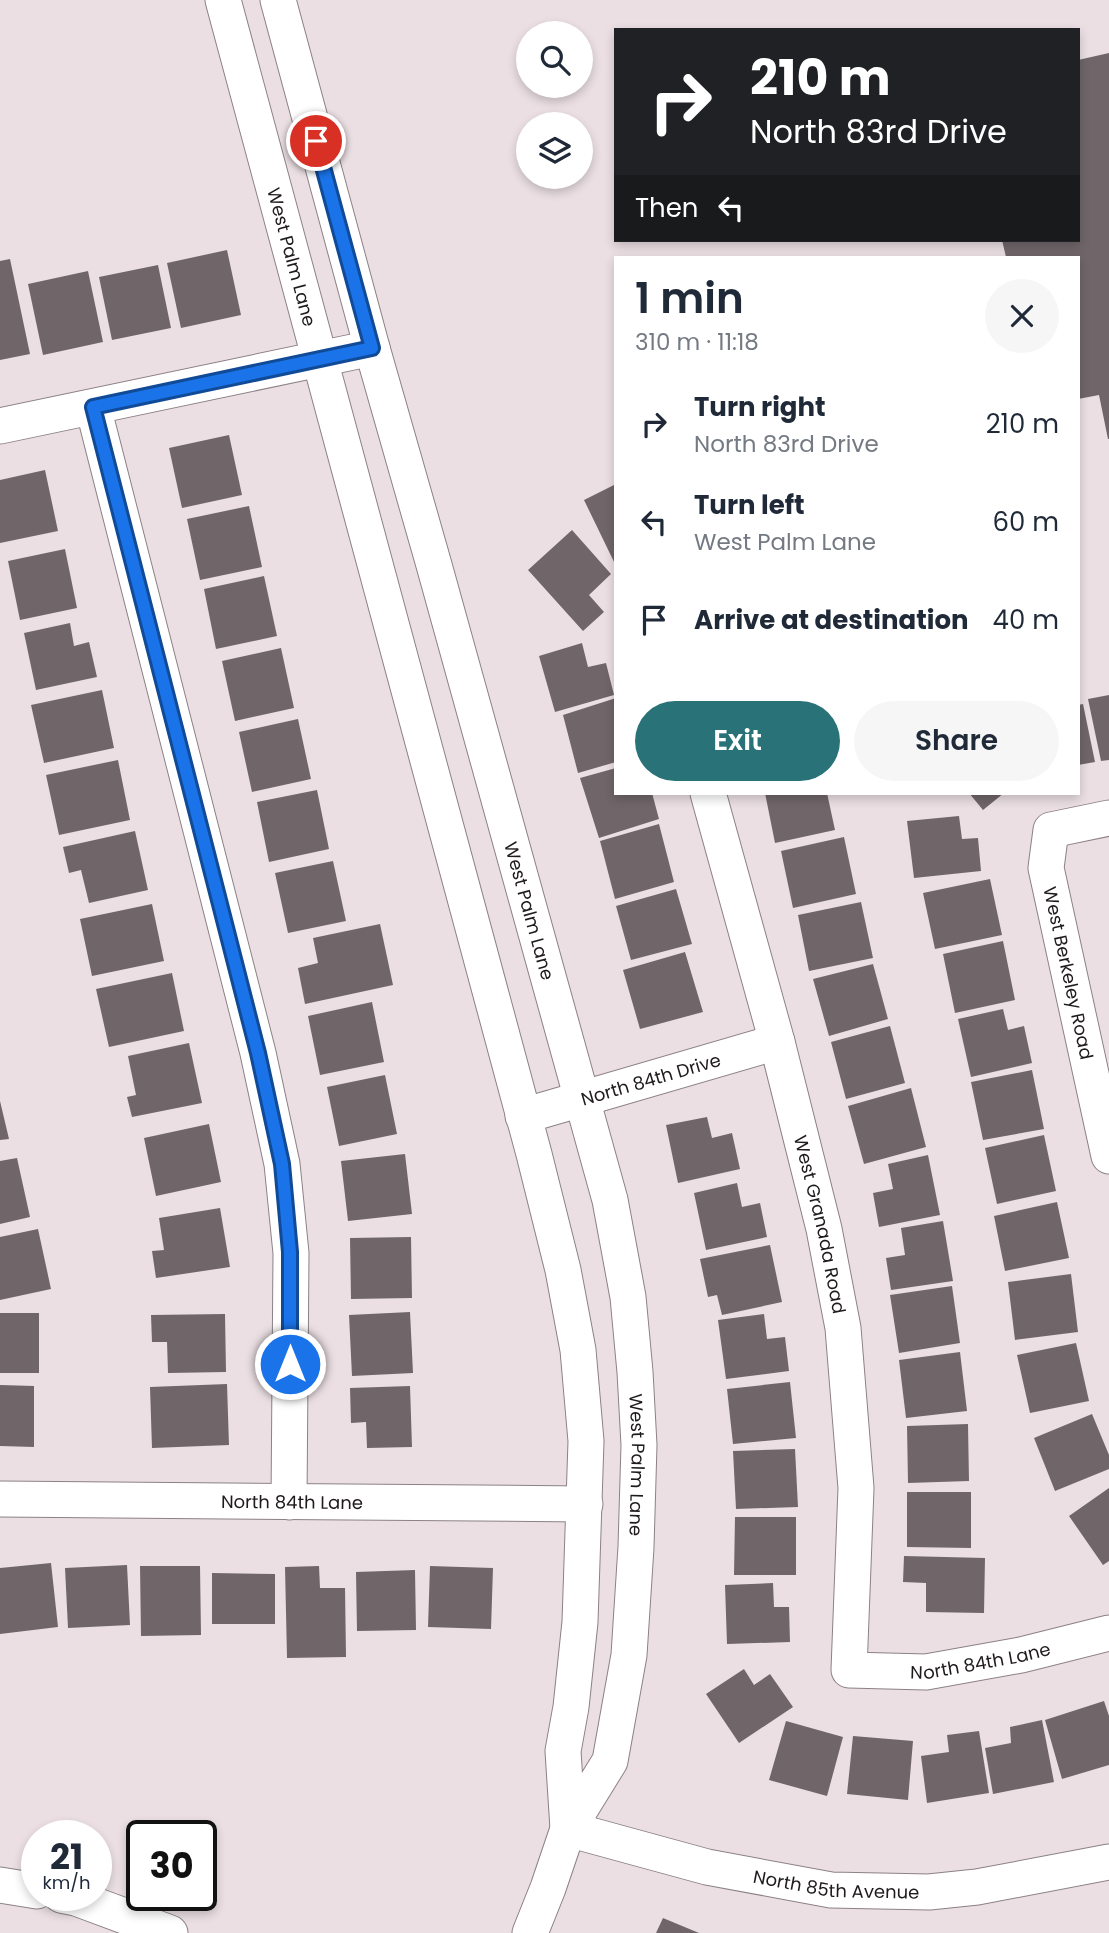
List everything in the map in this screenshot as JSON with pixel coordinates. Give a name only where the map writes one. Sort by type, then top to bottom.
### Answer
[{"type":"street","name":"West Palm Lane","points":[[223,0],[563,1269],[578,1350],[586,1441],[579,1634],[563,1751],[568,1829]]},
{"type":"street","name":"West Palm Lane","points":[[278,0],[372,348],[610,1200],[628,1297],[639,1445],[629,1655],[610,1761],[568,1829],[530,1933]]},
{"type":"street","points":[[0,426],[372,348]]},
{"type":"street","points":[[93,407],[258,1053],[282,1164],[290,1252],[289,1502]]},
{"type":"street","name":"West Granada Road","points":[[709,795],[777,1042],[824,1229],[843,1328],[856,1488],[849,1670]]},
{"type":"street","name":"West Berkeley Road","points":[[1109,818],[1051,830],[1046,868],[1109,1156]]},
{"type":"street","name":"North 84th Drive","points":[[523,1116],[777,1042]]},
{"type":"street","name":"North 84th Lane","points":[[0,1499],[585,1504]]},
{"type":"street","name":"North 84th Lane","points":[[849,1670],[926,1672],[1021,1655],[1109,1633]]},
{"type":"street","name":"North 85th Avenue","points":[[568,1829],[706,1867],[831,1890],[929,1892],[1107,1870]]},
{"type":"street","points":[[0,1885],[21,1888]]},
{"type":"street","points":[[111,1911],[170,1933]]},
{"type":"building","points":[[1109,53],[1109,439],[1099,395],[1080,399],[1080,256],[1006,256],[1002,242],[1080,242],[1080,60]]},
{"type":"building","points":[[227,250],[241,315],[181,328],[167,263]]},
{"type":"building","points":[[10,259],[30,354],[0,360],[0,261]]},
{"type":"building","points":[[158,265],[171,328],[112,340],[99,277]]},
{"type":"building","points":[[88,271],[103,342],[43,355],[28,284]]},
{"type":"building","points":[[229,435],[242,495],[182,508],[169,448]]},
{"type":"building","points":[[45,470],[58,531],[0,543],[0,480]]},
{"type":"building","points":[[614,485],[614,562],[584,500]]},
{"type":"building","points":[[249,506],[262,567],[200,580],[187,519]]},
{"type":"building","points":[[572,530],[611,574],[589,595],[604,612],[583,631],[528,570]]},
{"type":"building","points":[[65,549],[77,608],[20,620],[8,561]]},
{"type":"building","points":[[264,576],[277,636],[216,649],[204,589]]},
{"type":"building","points":[[70,623],[74,646],[89,642],[97,677],[36,690],[24,633]]},
{"type":"building","points":[[582,643],[588,667],[606,663],[614,695],[555,712],[539,656]]},
{"type":"building","points":[[281,648],[294,708],[235,721],[222,661]]},
{"type":"building","points":[[102,690],[114,748],[44,763],[31,705]]},
{"type":"building","points":[[1109,695],[1109,760],[1101,761],[1088,699]]},
{"type":"building","points":[[614,699],[614,763],[578,773],[563,715]]},
{"type":"building","points":[[1083,704],[1095,762],[1080,765],[1080,705]]},
{"type":"building","points":[[298,719],[311,779],[252,792],[239,732]]},
{"type":"building","points":[[118,760],[130,820],[59,835],[46,775]]},
{"type":"building","points":[[614,769],[614,795],[653,795],[659,819],[599,838],[580,778]]},
{"type":"building","points":[[317,790],[329,849],[269,862],[257,802]]},
{"type":"building","points":[[765,795],[827,795],[835,830],[775,843]]},
{"type":"building","points":[[971,795],[1002,795],[983,810]]},
{"type":"building","points":[[959,816],[962,839],[978,838],[981,871],[914,878],[907,821]]},
{"type":"building","points":[[659,824],[674,882],[615,899],[600,841]]},
{"type":"building","points":[[135,831],[148,890],[89,903],[81,870],[69,873],[63,847]]},
{"type":"building","points":[[844,837],[856,894],[793,908],[781,851]]},
{"type":"building","points":[[333,861],[346,921],[288,933],[275,873]]},
{"type":"building","points":[[990,879],[1002,935],[935,949],[923,893]]},
{"type":"building","points":[[676,889],[692,944],[631,960],[616,906]]},
{"type":"building","points":[[861,902],[873,958],[809,971],[798,915]]},
{"type":"building","points":[[152,904],[164,961],[92,976],[80,919]]},
{"type":"building","points":[[380,924],[393,985],[305,1004],[298,968],[318,963],[313,938]]},
{"type":"building","points":[[1003,941],[1015,1000],[955,1013],[943,954]]},
{"type":"building","points":[[685,952],[703,1012],[640,1029],[623,970]]},
{"type":"building","points":[[873,964],[888,1019],[829,1036],[813,979]]},
{"type":"building","points":[[172,973],[184,1031],[109,1047],[96,989]]},
{"type":"building","points":[[372,1002],[384,1062],[320,1075],[308,1016]]},
{"type":"building","points":[[1003,1009],[1008,1030],[1024,1026],[1032,1063],[971,1077],[958,1019]]},
{"type":"building","points":[[890,1026],[905,1083],[846,1099],[831,1042]]},
{"type":"building","points":[[189,1043],[202,1103],[132,1117],[127,1097],[136,1095],[128,1056]]},
{"type":"building","points":[[1032,1070],[1044,1129],[983,1140],[971,1082]]},
{"type":"building","points":[[385,1075],[397,1134],[339,1146],[327,1087]]},
{"type":"building","points":[[911,1088],[926,1147],[864,1164],[848,1106]]},
{"type":"building","points":[[0,1101],[9,1139],[0,1140]]},
{"type":"building","points":[[707,1117],[712,1138],[732,1133],[740,1169],[678,1183],[666,1125]]},
{"type":"building","points":[[209,1124],[221,1182],[156,1196],[144,1138]]},
{"type":"building","points":[[1044,1135],[1056,1191],[997,1204],[985,1148]]},
{"type":"building","points":[[405,1154],[412,1214],[348,1221],[341,1161]]},
{"type":"building","points":[[928,1155],[940,1215],[879,1227],[873,1193],[893,1189],[888,1164]]},
{"type":"building","points":[[17,1158],[30,1217],[0,1224],[0,1161]]},
{"type":"building","points":[[737,1183],[742,1207],[760,1203],[767,1237],[706,1250],[694,1193]]},
{"type":"building","points":[[1057,1202],[1069,1258],[1005,1271],[994,1216]]},
{"type":"building","points":[[220,1208],[230,1267],[156,1278],[152,1251],[164,1250],[159,1218]]},
{"type":"building","points":[[943,1221],[953,1281],[891,1290],[886,1258],[905,1255],[901,1228]]},
{"type":"building","points":[[38,1229],[51,1289],[0,1300],[0,1237]]},
{"type":"building","points":[[411,1237],[412,1298],[351,1299],[350,1238]]},
{"type":"building","points":[[770,1245],[782,1302],[722,1315],[717,1295],[708,1297],[700,1259]]},
{"type":"building","points":[[1071,1274],[1078,1332],[1015,1340],[1008,1282]]},
{"type":"building","points":[[952,1286],[960,1343],[899,1353],[890,1295]]},
{"type":"building","points":[[410,1312],[413,1373],[352,1376],[349,1315]]},
{"type":"building","points":[[0,1313],[39,1313],[39,1373],[0,1373]]},
{"type":"building","points":[[225,1314],[226,1372],[168,1373],[167,1342],[152,1342],[151,1315]]},
{"type":"building","points":[[764,1314],[767,1339],[785,1337],[789,1371],[726,1379],[718,1320]]},
{"type":"building","points":[[1076,1343],[1089,1401],[1030,1413],[1017,1355]]},
{"type":"building","points":[[960,1352],[967,1411],[906,1418],[899,1360]]},
{"type":"building","points":[[790,1382],[796,1438],[733,1444],[727,1389]]},
{"type":"building","points":[[227,1384],[229,1445],[152,1448],[150,1387]]},
{"type":"building","points":[[0,1385],[34,1386],[34,1447],[0,1446]]},
{"type":"building","points":[[410,1386],[412,1447],[367,1448],[366,1422],[351,1423],[350,1388]]},
{"type":"building","points":[[1092,1414],[1109,1455],[1109,1469],[1055,1491],[1034,1438]]},
{"type":"building","points":[[968,1424],[969,1481],[908,1483],[907,1426]]},
{"type":"building","points":[[795,1449],[798,1507],[736,1509],[733,1451]]},
{"type":"building","points":[[1109,1488],[1109,1561],[1103,1565],[1069,1516]]},
{"type":"building","points":[[907,1492],[971,1492],[971,1548],[907,1547]]},
{"type":"building","points":[[735,1517],[796,1517],[796,1575],[734,1575]]},
{"type":"building","points":[[904,1556],[985,1558],[984,1613],[926,1612],[926,1583],[903,1582]]},
{"type":"building","points":[[51,1563],[58,1627],[0,1634],[0,1568]]},
{"type":"building","points":[[127,1565],[130,1625],[68,1628],[65,1568]]},
{"type":"building","points":[[140,1566],[200,1566],[201,1635],[141,1636]]},
{"type":"building","points":[[319,1566],[320,1588],[345,1588],[346,1657],[287,1658],[285,1567]]},
{"type":"building","points":[[430,1566],[493,1568],[491,1629],[428,1627]]},
{"type":"building","points":[[415,1570],[416,1630],[357,1631],[356,1572]]},
{"type":"building","points":[[212,1573],[275,1574],[275,1624],[212,1624]]},
{"type":"building","points":[[773,1583],[774,1607],[789,1607],[790,1642],[727,1644],[725,1585]]},
{"type":"building","points":[[744,1669],[754,1685],[770,1674],[793,1707],[739,1743],[706,1694]]},
{"type":"building","points":[[1104,1701],[1109,1716],[1109,1765],[1062,1779],[1045,1720]]},
{"type":"building","points":[[1042,1720],[1054,1782],[993,1794],[985,1748],[1011,1743],[1010,1727]]},
{"type":"building","points":[[786,1721],[843,1737],[827,1796],[769,1780]]},
{"type":"building","points":[[979,1731],[989,1793],[927,1803],[921,1756],[949,1752],[947,1735]]},
{"type":"building","points":[[853,1736],[913,1741],[908,1800],[847,1794]]},
{"type":"building","points":[[663,1918],[699,1933],[656,1933]]},
{"type":"route","points":[[290,1364],[290,1252],[282,1164],[258,1053],[93,407],[372,348],[316,141]]}]
